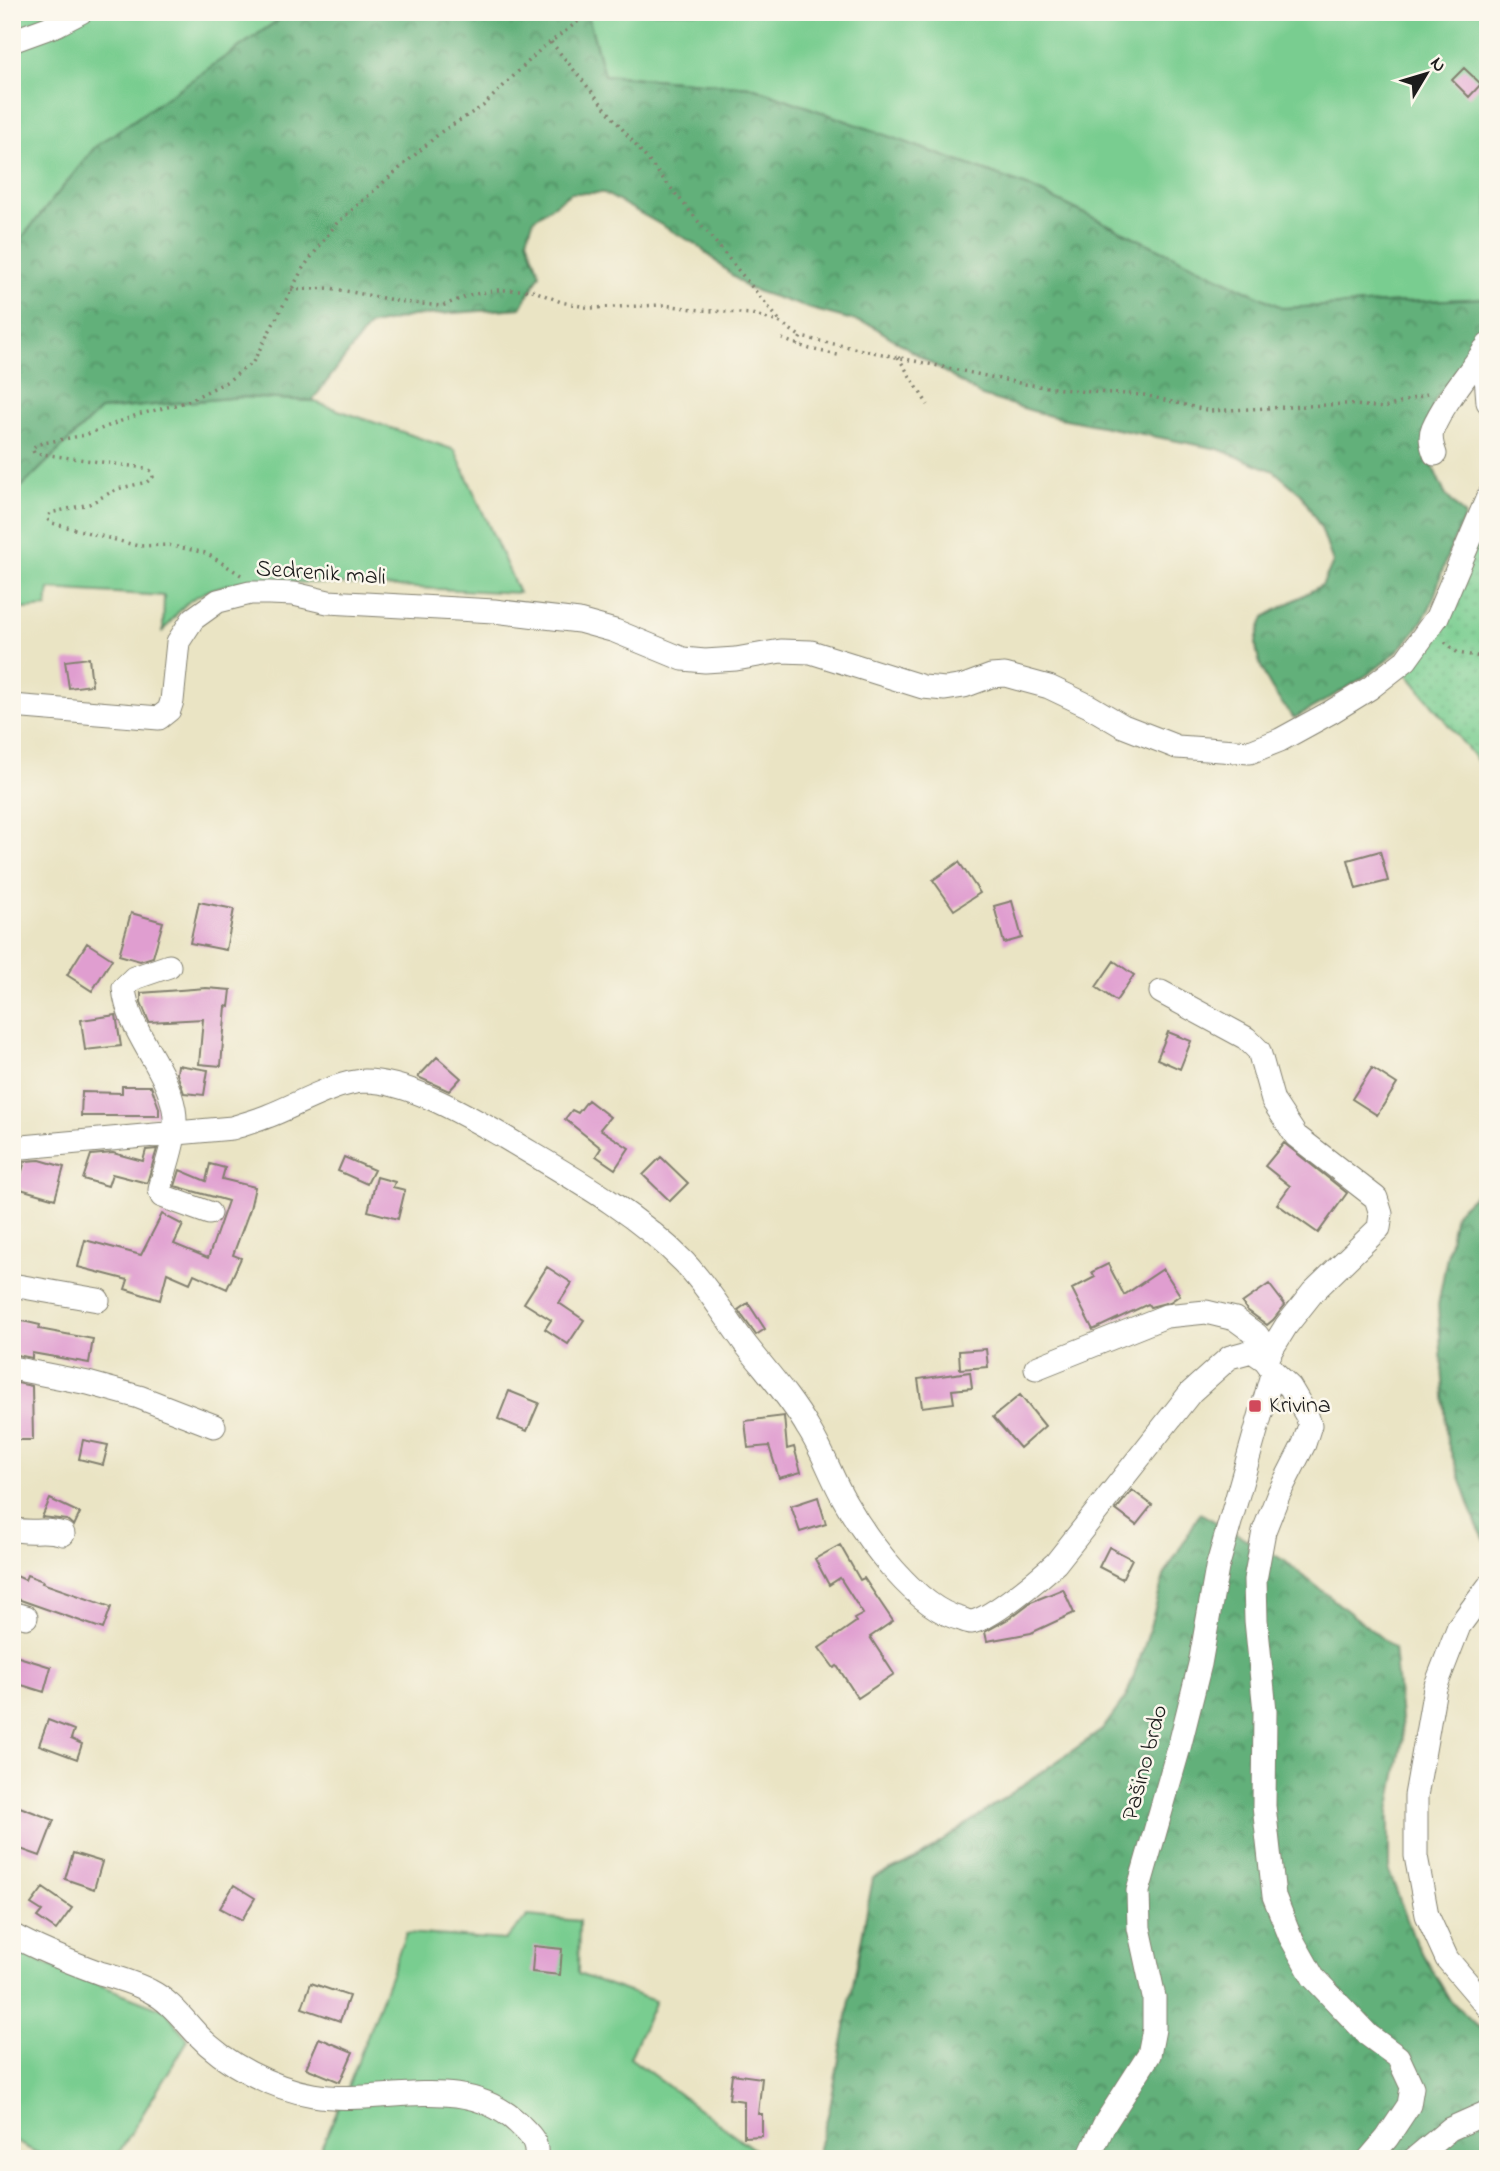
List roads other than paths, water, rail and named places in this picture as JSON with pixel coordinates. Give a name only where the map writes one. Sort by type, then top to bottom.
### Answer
[{"type":"street","points":[[12,41],[56,25],[81,12]]},
{"type":"street","points":[[1486,347],[1488,402]]},
{"type":"street","points":[[1435,454],[1431,444],[1432,430],[1486,347]]},
{"type":"street","name":"Sedrenik mali","points":[[12,706],[159,718],[169,710],[178,642],[193,619],[218,601],[250,593],[293,594],[328,602],[494,611],[579,621],[615,631],[683,659],[705,661],[782,651],[811,652],[922,687],[945,689],[964,686],[990,676],[1005,676],[1049,687],[1090,706],[1123,726],[1177,747],[1250,752],[1280,740],[1370,688],[1406,660],[1437,617],[1488,498]]},
{"type":"street","points":[[169,966],[134,978],[124,988],[125,1002],[163,1078],[174,1110],[174,1133],[160,1190],[162,1196],[209,1213]]},
{"type":"street","name":"Pašino brdo","points":[[1088,2159],[1104,2125],[1149,2055],[1154,2029],[1154,1997],[1139,1927],[1138,1891],[1193,1690],[1217,1568],[1269,1361],[1286,1326],[1313,1292],[1379,1228],[1381,1214],[1376,1198],[1296,1136],[1273,1101],[1259,1051],[1246,1038],[1161,992]]},
{"type":"street","points":[[12,1148],[232,1128],[266,1117],[334,1088],[363,1081],[388,1084],[442,1103],[566,1173],[653,1233],[684,1263],[709,1291],[744,1343],[809,1428],[844,1500],[873,1544],[931,1605],[954,1618],[972,1622],[1031,1586],[1056,1563],[1191,1392],[1216,1368],[1230,1357],[1252,1351],[1269,1361]]},
{"type":"street","points":[[12,1285],[98,1300]]},
{"type":"street","points":[[1036,1368],[1166,1316],[1206,1312],[1235,1319],[1257,1335],[1269,1361],[1290,1387],[1307,1416],[1310,1425],[1304,1444],[1279,1493],[1265,1531],[1255,1580],[1265,1711],[1264,1806],[1274,1896],[1290,1936],[1314,1977],[1368,2035],[1398,2057],[1412,2087],[1409,2105],[1369,2159]]},
{"type":"street","points":[[12,1368],[88,1383],[139,1397],[214,1426]]},
{"type":"street","points":[[12,1529],[26,1533],[47,1529],[63,1534]]},
{"type":"street","points":[[1488,1587],[1459,1626],[1435,1688],[1416,1796],[1416,1856],[1427,1914],[1447,1959],[1488,2007]]},
{"type":"street","points":[[12,1936],[65,1960],[150,1990],[173,2006],[198,2036],[228,2061],[265,2081],[312,2095],[360,2098],[424,2092],[476,2098],[497,2107],[531,2136],[537,2147],[536,2159]]},
{"type":"street","points":[[1414,2159],[1450,2129],[1488,2112]]},
{"type":"place","name":"Krivina","points":[[1255,1406]]}]
